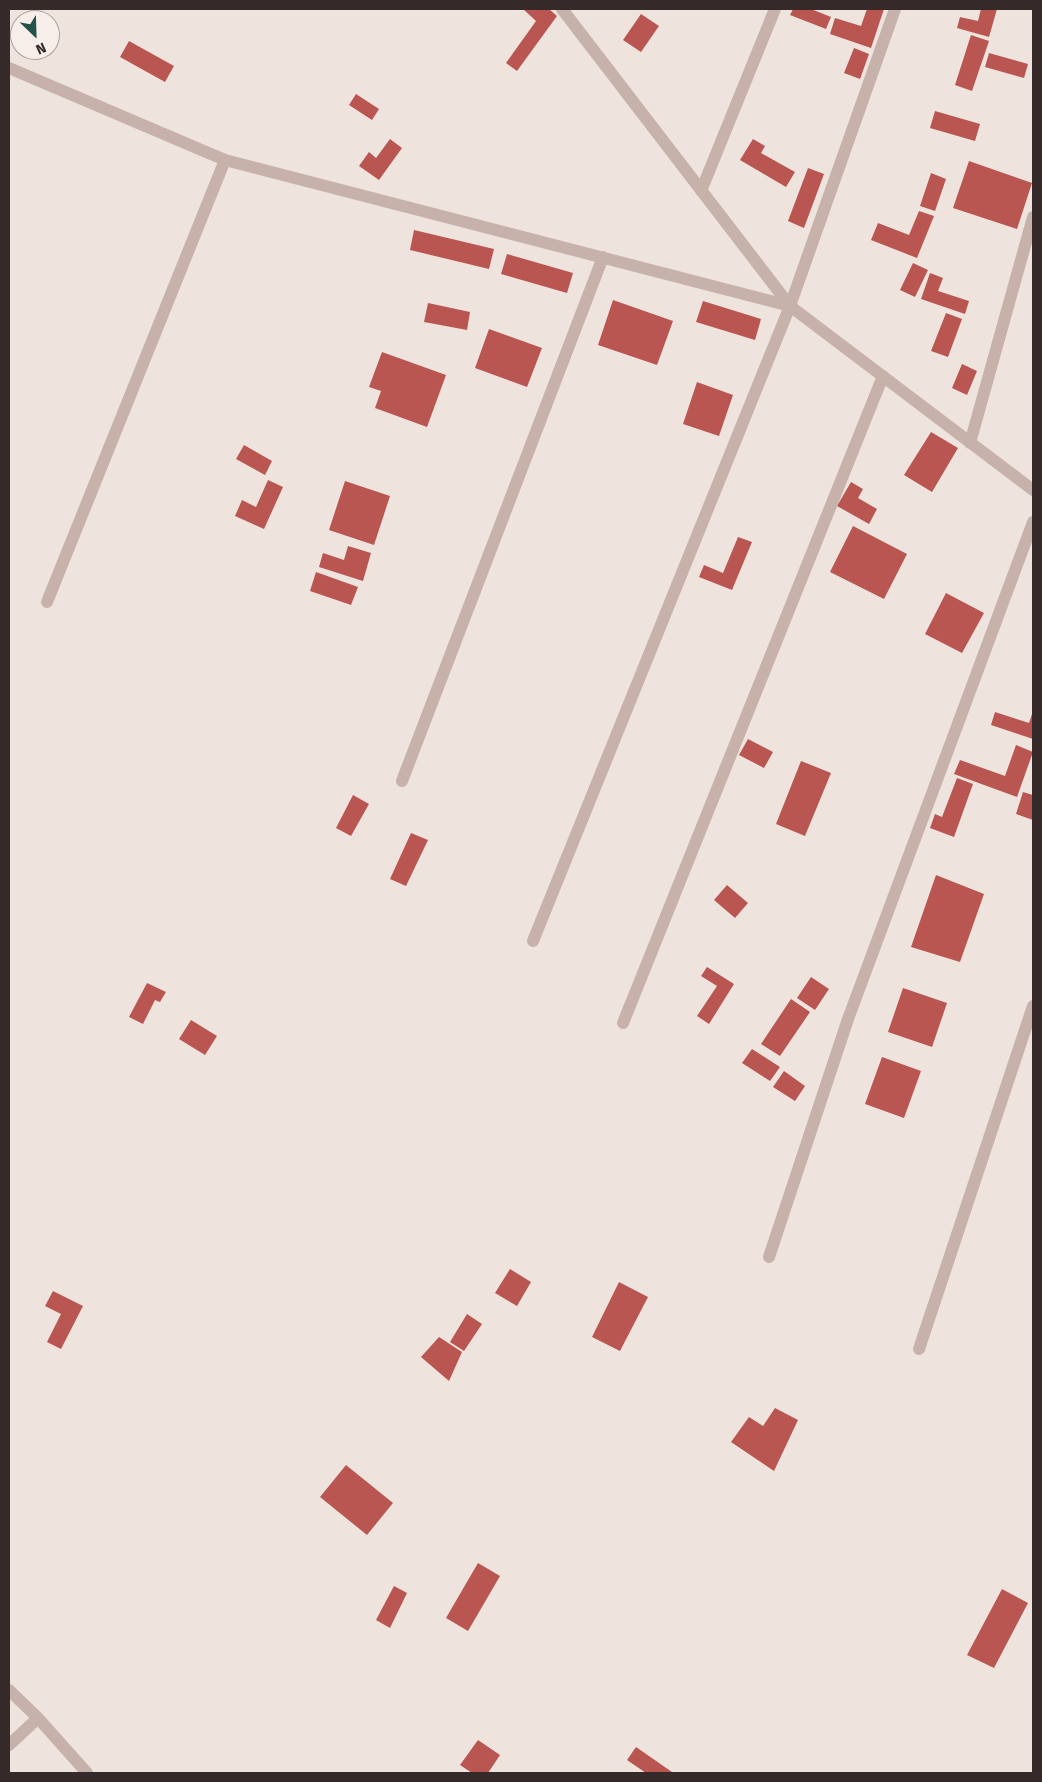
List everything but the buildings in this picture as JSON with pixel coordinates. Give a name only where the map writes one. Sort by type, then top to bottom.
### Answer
[{"type":"street","points":[[562,9],[790,306],[1033,490]]},
{"type":"street","points":[[701,191],[775,9]]},
{"type":"street","points":[[533,941],[790,306],[895,9]]},
{"type":"street","points":[[9,68],[225,160],[790,306]]},
{"type":"street","points":[[47,602],[225,160]]},
{"type":"street","points":[[970,443],[1033,217]]},
{"type":"street","points":[[402,781],[603,257]]},
{"type":"street","points":[[623,1023],[883,376]]},
{"type":"street","points":[[769,1257],[848,1019],[1033,522]]},
{"type":"street","points":[[919,1349],[1033,1006]]},
{"type":"street","points":[[9,1690],[38,1718],[87,1773]]},
{"type":"street","points":[[9,1745],[38,1718]]}]
